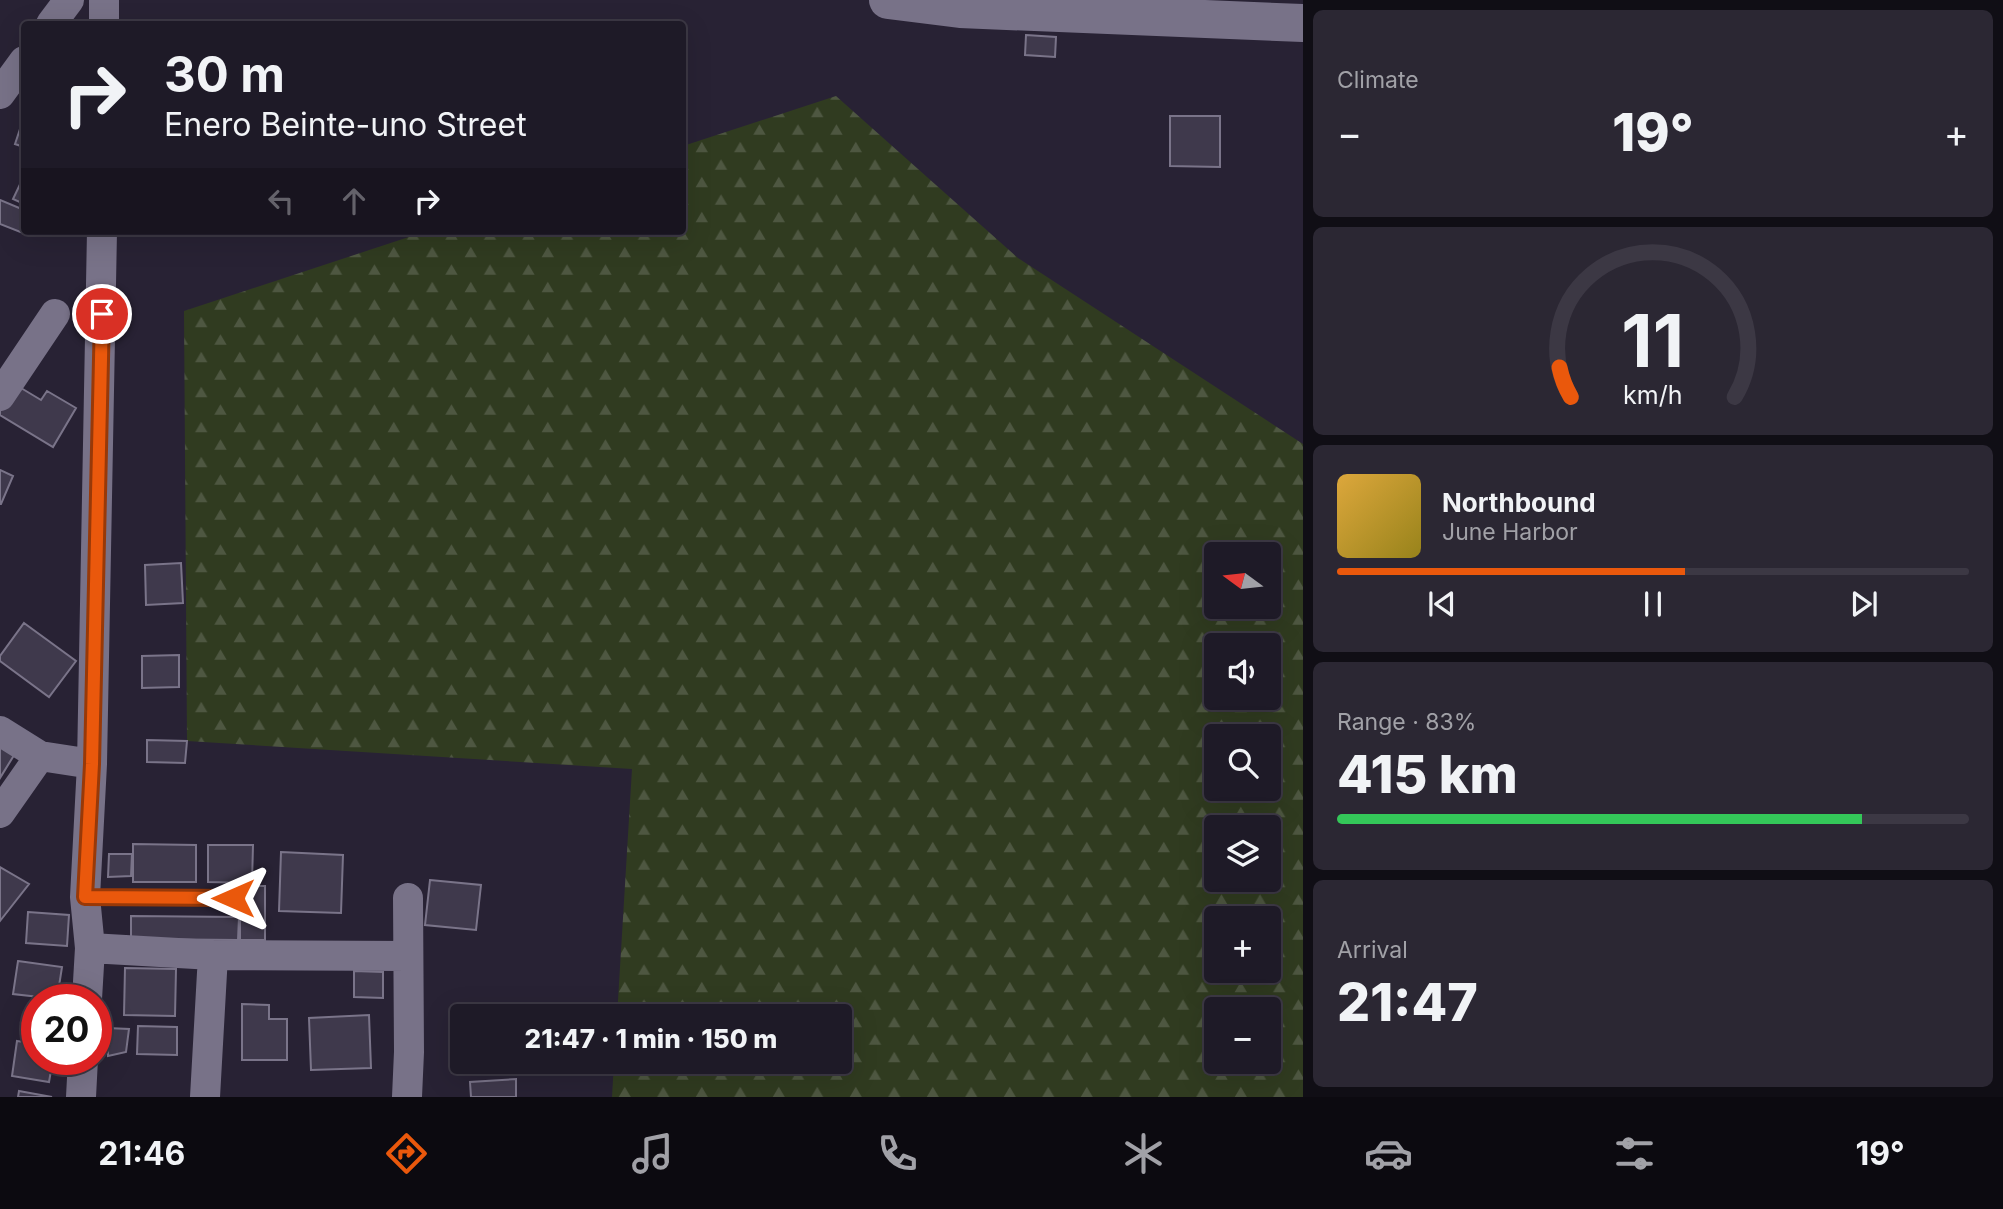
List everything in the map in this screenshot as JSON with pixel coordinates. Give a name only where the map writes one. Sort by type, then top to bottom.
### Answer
[{"type":"main road","points":[[888,0],[960,9],[1303,23]]},
{"type":"street","points":[[53,21],[69,0]]},
{"type":"street","points":[[104,0],[104,21]]},
{"type":"street","points":[[0,94],[21,65]]},
{"type":"street","points":[[88,984],[90,948],[85,897],[92,764],[102,235]]},
{"type":"street","points":[[0,397],[55,314]]},
{"type":"street","points":[[0,732],[40,756],[92,764]]},
{"type":"street","points":[[0,813],[40,756]]},
{"type":"street","points":[[407,1097],[408,898]]},
{"type":"street","points":[[90,948],[213,955],[408,956]]},
{"type":"street","points":[[205,1097],[213,955]]},
{"type":"street","points":[[81,1097],[82,1075]]},
{"type":"lane","points":[[85,897],[233,898]]},
{"type":"green space","points":[[836,96],[1018,258],[1303,444],[1303,1097],[612,1097],[613,1074],[852,1074],[852,1004],[618,1004],[632,769],[187,741],[184,311],[415,235],[686,235],[686,145]]},
{"type":"building","points":[[1026,35],[1056,37],[1055,57],[1025,55]]},
{"type":"building","points":[[1170,116],[1220,116],[1220,167],[1170,166]]},
{"type":"building","points":[[21,126],[21,146],[15,144]]},
{"type":"building","points":[[21,182],[21,203],[13,199]]},
{"type":"building","points":[[0,200],[21,209],[21,232],[0,224]]},
{"type":"building","points":[[11,382],[41,400],[47,391],[76,408],[53,447],[0,415],[0,401]]},
{"type":"building","points":[[0,470],[13,476],[1,504],[0,504]]},
{"type":"building","points":[[181,563],[183,603],[146,605],[145,565]]},
{"type":"building","points":[[24,623],[76,661],[49,697],[0,661],[0,656]]},
{"type":"building","points":[[179,655],[179,687],[142,688],[142,656]]},
{"type":"building","points":[[147,740],[187,741],[185,763],[147,762]]},
{"type":"building","points":[[0,741],[16,752],[0,778]]},
{"type":"building","points":[[133,844],[196,845],[196,882],[133,882]]},
{"type":"building","points":[[208,845],[253,845],[252,883],[208,882]]},
{"type":"building","points":[[281,852],[343,855],[341,913],[279,911]]},
{"type":"building","points":[[109,854],[132,854],[131,876],[108,877]]},
{"type":"building","points":[[0,867],[29,884],[0,921]]},
{"type":"building","points":[[430,880],[481,885],[476,930],[425,925]]},
{"type":"building","points":[[240,886],[265,886],[265,940],[240,940]]},
{"type":"building","points":[[28,912],[69,915],[67,946],[26,943]]},
{"type":"building","points":[[131,916],[239,917],[238,940],[131,939]]},
{"type":"building","points":[[18,961],[62,967],[59,984],[21,984],[21,995],[13,994]]},
{"type":"building","points":[[125,968],[176,969],[175,1016],[124,1015]]},
{"type":"building","points":[[354,971],[383,972],[383,998],[354,997]]},
{"type":"building","points":[[242,1004],[269,1005],[269,1019],[287,1019],[287,1060],[242,1060]]},
{"type":"building","points":[[369,1015],[371,1068],[311,1070],[309,1018]]},
{"type":"building","points":[[138,1026],[177,1027],[177,1055],[137,1054]]},
{"type":"building","points":[[112,1028],[129,1029],[126,1052],[112,1055]]},
{"type":"building","points":[[17,1041],[21,1042],[21,1075],[50,1075],[49,1082],[12,1076]]},
{"type":"building","points":[[516,1079],[516,1097],[471,1097],[470,1082]]},
{"type":"building","points":[[19,1091],[52,1097],[18,1097]]},
{"type":"route","points":[[102,314],[92,764],[85,897],[233,898]]}]
